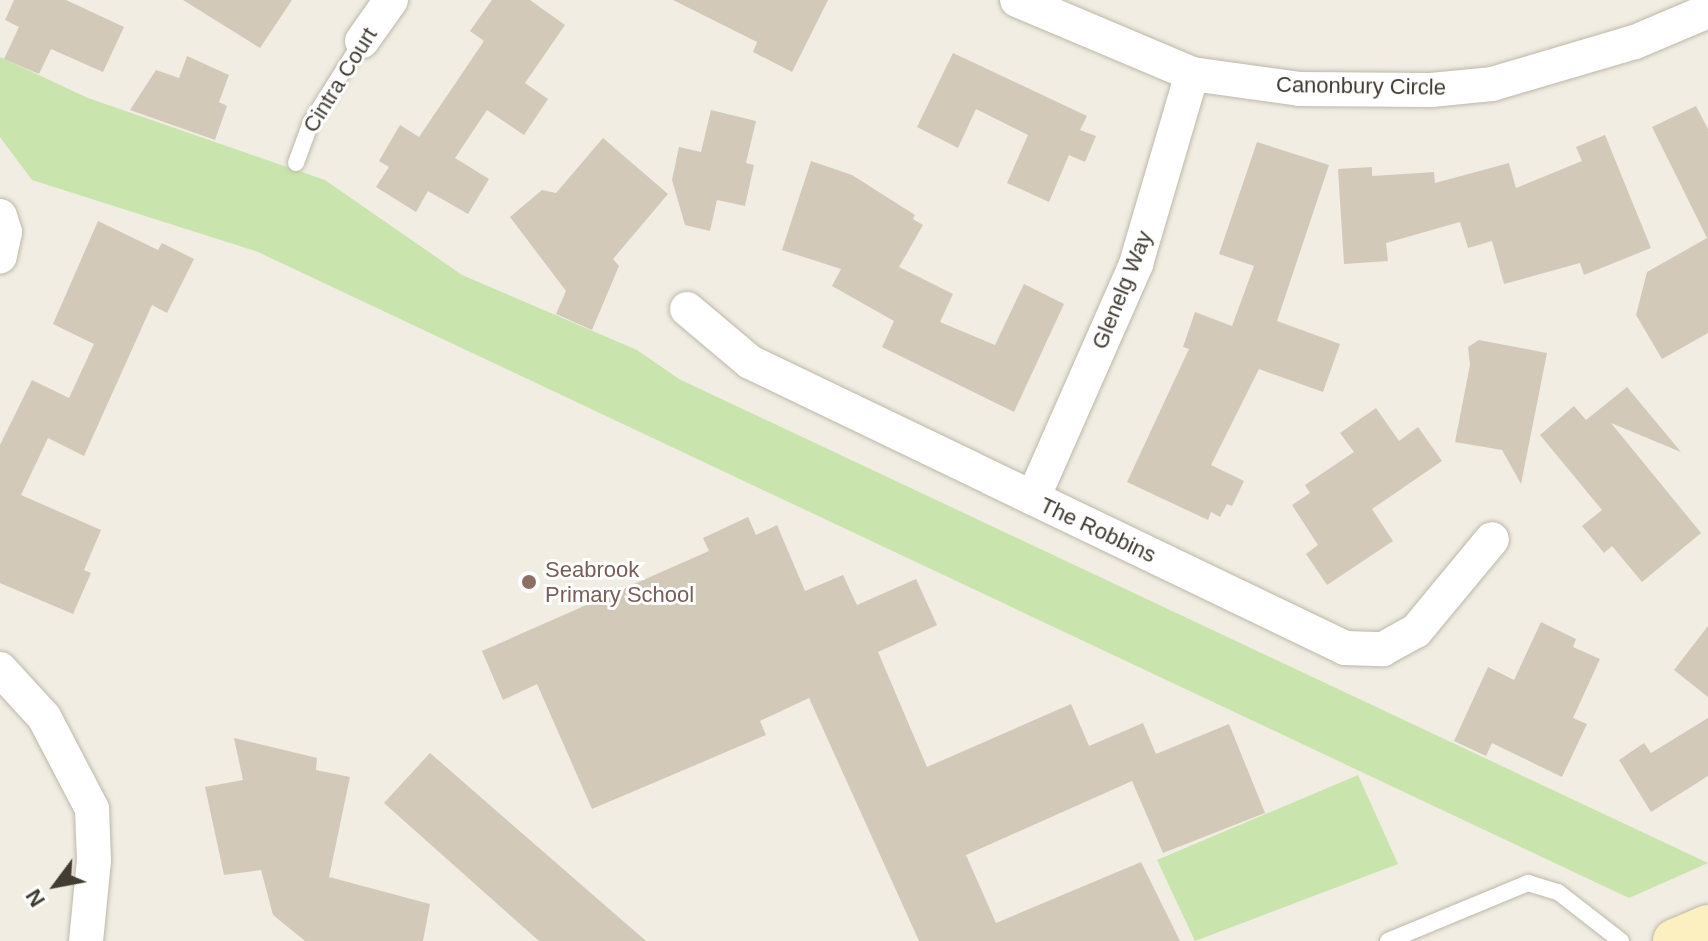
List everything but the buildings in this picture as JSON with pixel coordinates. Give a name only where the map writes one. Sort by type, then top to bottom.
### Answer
[{"type":"main road","points":[[1675,941],[1708,927]]},
{"type":"street","name":"Cintra Court","points":[[362,41],[391,0]]},
{"type":"street","name":"Canonbury Circle","points":[[1017,0],[1192,74],[1300,89],[1431,90],[1492,84],[1607,51],[1707,13]]},
{"type":"street","name":"Glenelg Way","points":[[1033,498],[1136,264],[1192,74]]},
{"type":"street","points":[[0,216],[5,232],[0,256]]},
{"type":"street","name":"The Robbins","points":[[687,309],[750,362],[1337,645],[1361,651],[1390,646],[1416,631],[1492,539]]},
{"type":"street","points":[[0,669],[44,717],[92,809],[94,860],[86,941]]},
{"type":"lane","name":"Cintra Court","points":[[296,163],[311,122],[362,41]]},
{"type":"lane","points":[[1388,941],[1528,883],[1558,892],[1621,941]]},
{"type":"green space","points":[[0,57],[88,98],[325,180],[462,275],[637,350],[679,379],[1708,863],[1629,898],[258,252],[32,180],[0,137]]},
{"type":"green space","points":[[1358,775],[1398,864],[1195,941],[1157,860]]},
{"type":"place","name":"Seabrook Primary School","points":[[529,582]]}]
